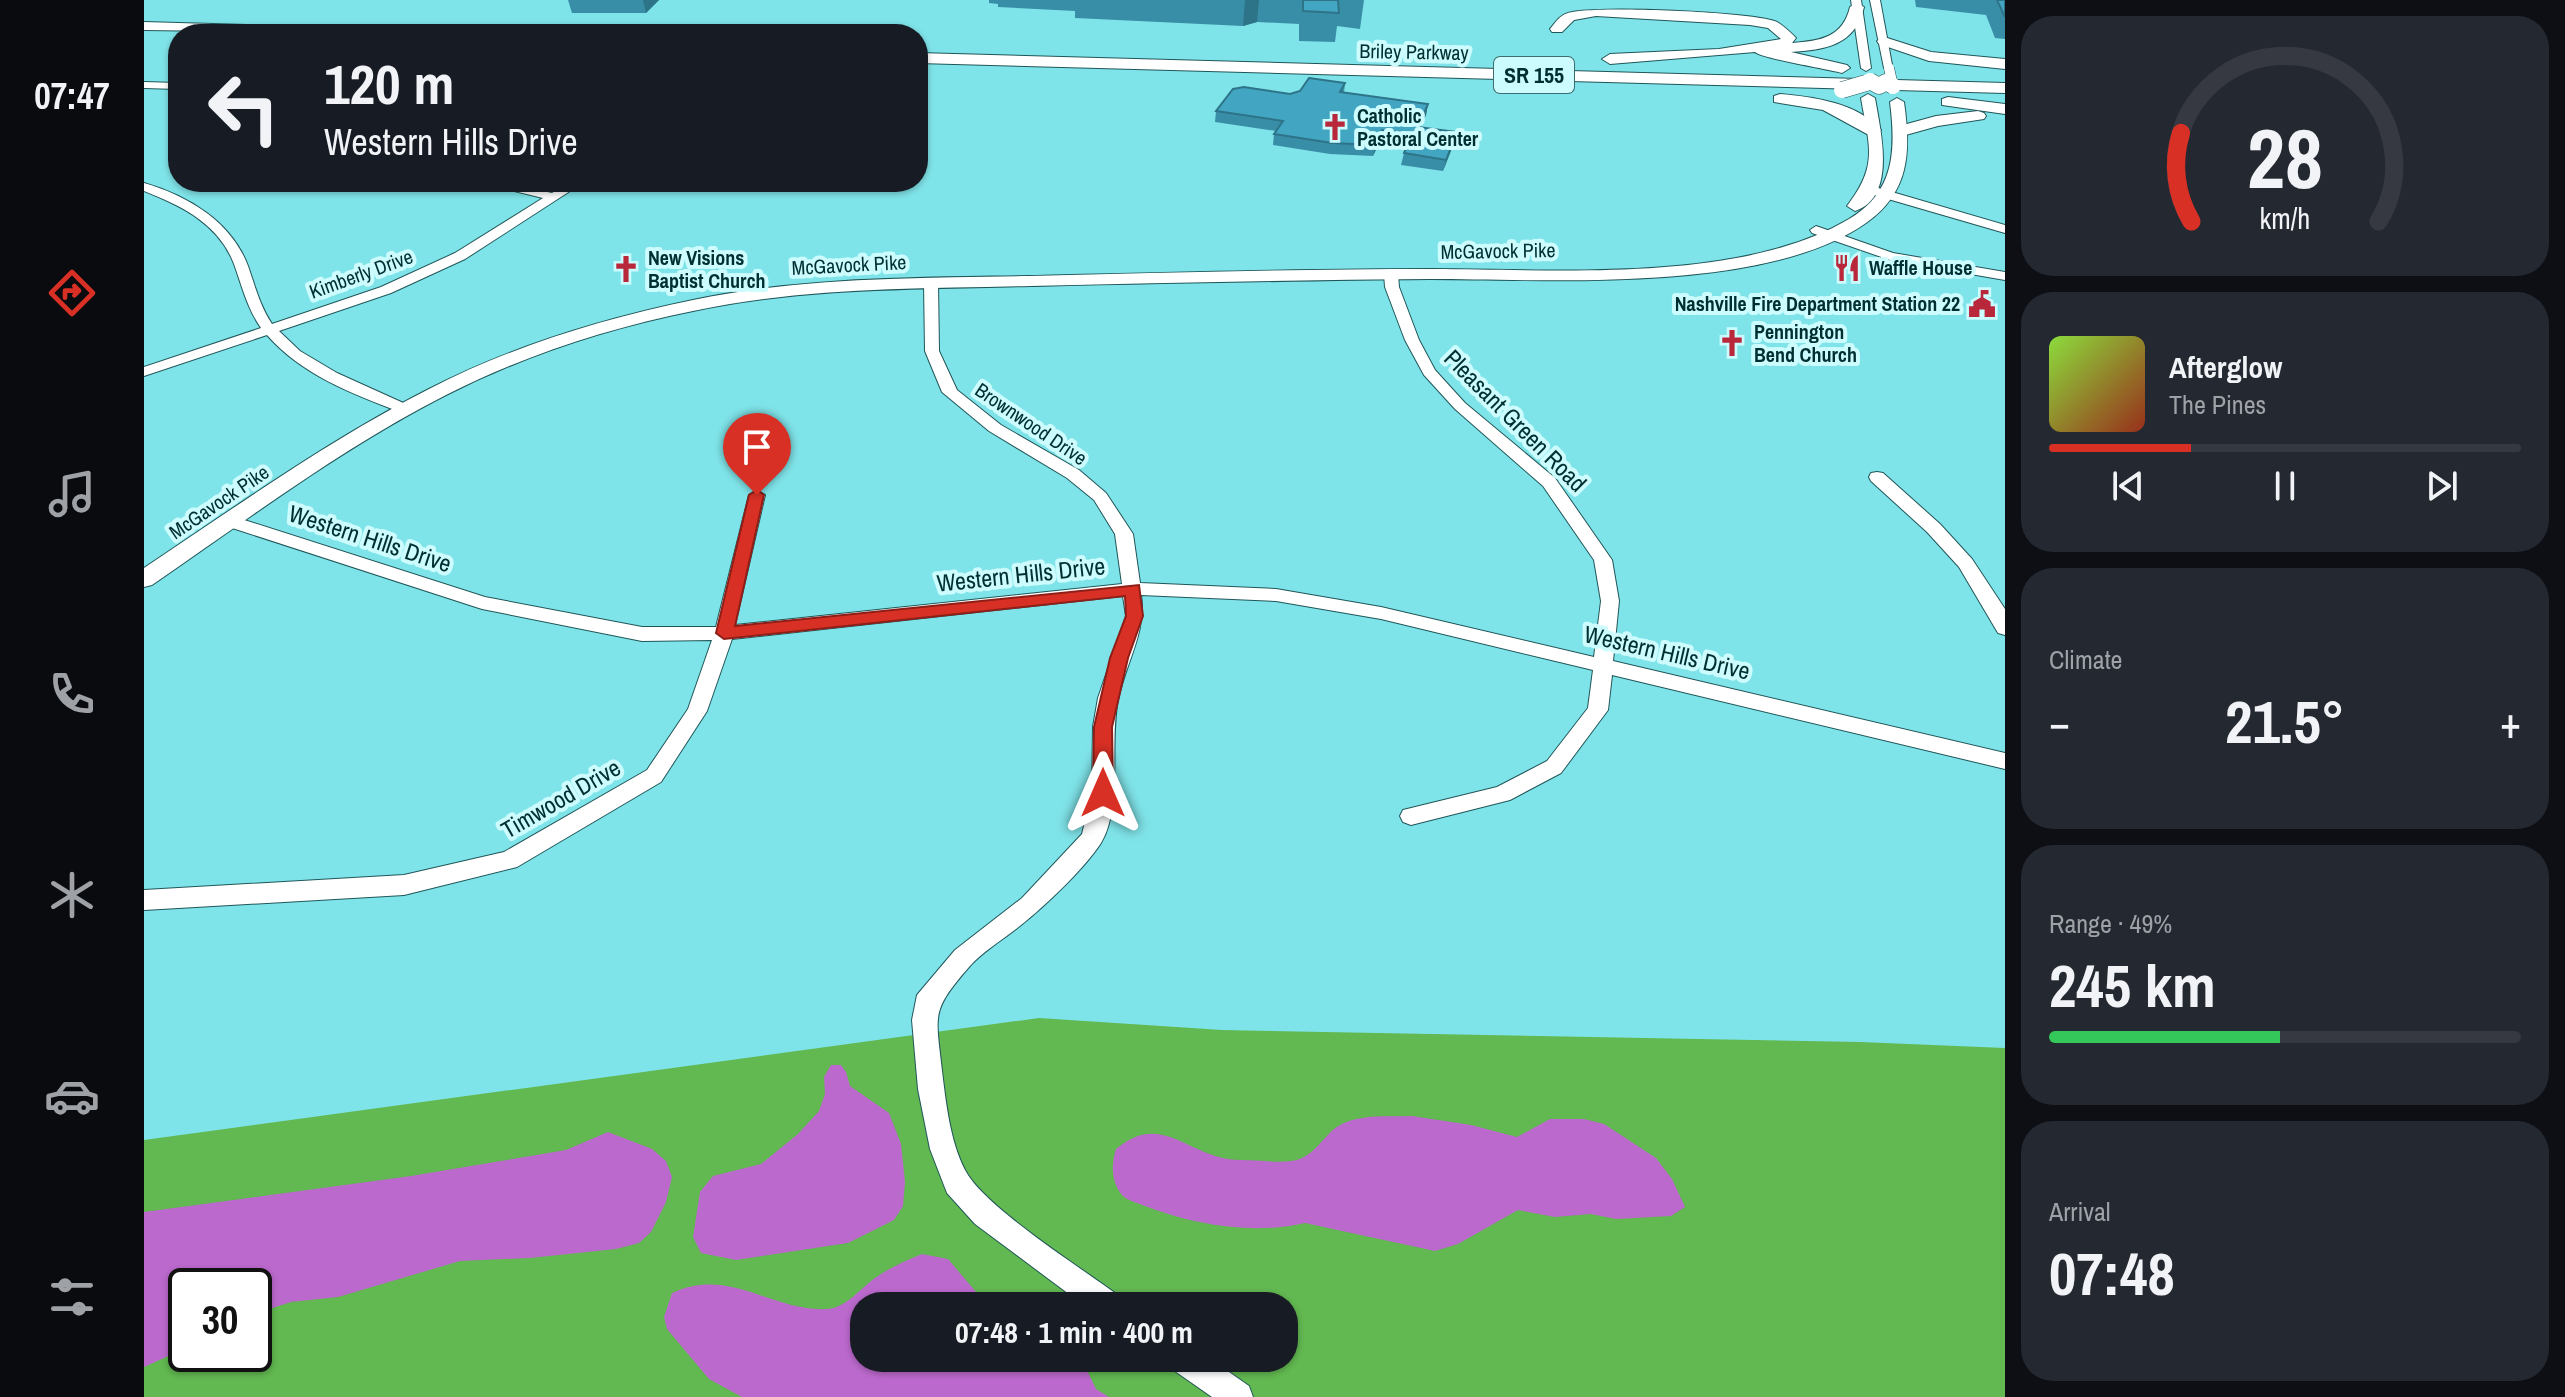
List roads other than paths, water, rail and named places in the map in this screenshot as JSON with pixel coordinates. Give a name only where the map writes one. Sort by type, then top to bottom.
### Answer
[{"type":"highway","points":[[1755,49],[1810,47],[1829,42],[1852,29],[1856,4]]},
{"type":"highway","points":[[1587,5],[1649,15]]},
{"type":"highway","points":[[1281,57],[1566,61],[1719,53],[1784,44],[1789,38],[1781,30],[1760,23],[1649,15],[1585,13],[1569,17],[1557,29]]},
{"type":"highway","points":[[144,26],[168,27]]},
{"type":"highway","points":[[144,37],[168,38]]},
{"type":"highway","points":[[1884,41],[1929,56],[2005,65]]},
{"type":"highway","name":"Briley Parkway","points":[[928,48],[2005,77]]},
{"type":"highway","points":[[1719,53],[1782,54],[1842,68],[1912,93],[2005,111]]},
{"type":"highway","name":"Briley Parkway","points":[[928,58],[2005,88]]},
{"type":"highway","points":[[1063,63],[1741,95],[1796,95],[1842,90],[1915,69],[2005,65]]},
{"type":"highway","points":[[1741,95],[1826,105],[1850,113],[1873,130]]},
{"type":"highway","points":[[1902,131],[1936,121],[2005,111]]},
{"type":"main road","name":"McGavock Pike","points":[[144,579],[324,458],[405,409],[530,353],[665,312],[794,289],[931,283],[1391,274],[1619,273],[1769,256],[1857,222],[1876,192],[1878,162],[1873,130],[1879,80]]},
{"type":"main road","name":"McGavock Pike","points":[[1823,233],[1861,201],[1896,180],[1903,160],[1902,131],[1879,80]]},
{"type":"street","name":"McGavock Pike","points":[[1875,0],[1884,41],[1879,80]]},
{"type":"street","name":"McGavock Pike","points":[[1856,4],[1879,80]]},
{"type":"street","points":[[144,85],[168,86]]},
{"type":"street","points":[[144,187],[189,207],[221,230],[236,252],[251,300],[267,328],[316,366],[405,409]]},
{"type":"street","points":[[530,192],[554,197]]},
{"type":"street","name":"Kimberly Drive","points":[[144,372],[386,290],[460,256],[562,192]]},
{"type":"street","points":[[1876,192],[2005,229]]},
{"type":"street","points":[[1823,233],[1870,251],[2005,276]]},
{"type":"street","name":"Pleasant Green Road","points":[[1391,274],[1392,287],[1412,340],[1429,372],[1460,406],[1549,482],[1603,560],[1610,601],[1598,710],[1554,767],[1502,794],[1411,816]]},
{"type":"street","name":"Brownwood Drive","points":[[931,283],[932,351],[950,392],[995,428],[1073,474],[1100,497],[1124,534],[1133,589],[1135,616],[1108,698],[1103,727],[1103,793],[1092,838],[1030,905],[963,957],[926,1003],[924,1020],[931,1089],[943,1149],[957,1183],[985,1214],[1090,1292]]},
{"type":"street","points":[[1877,477],[1972,567],[1989,592],[2005,628]]},
{"type":"street","name":"Timwood Drive","points":[[144,900],[404,885],[509,860],[654,776],[697,711],[724,633],[757,495]]},
{"type":"street","name":"Western Hills Drive","points":[[232,522],[482,603],[642,634],[724,633],[1133,589],[1276,595],[1381,613],[2005,761]]},
{"type":"street","points":[[1203,1372],[1238,1397]]},
{"type":"place","name":"Catholic Pastoral Center","points":[[1335,127]]},
{"type":"place","name":"Waffle House","points":[[1847,268]]},
{"type":"place","name":"New Visions Baptist Church","points":[[626,269]]},
{"type":"place","name":"Nashville Fire Department Station 22","points":[[1982,304]]},
{"type":"place","name":"Pennington Bend Church","points":[[1732,343]]}]
